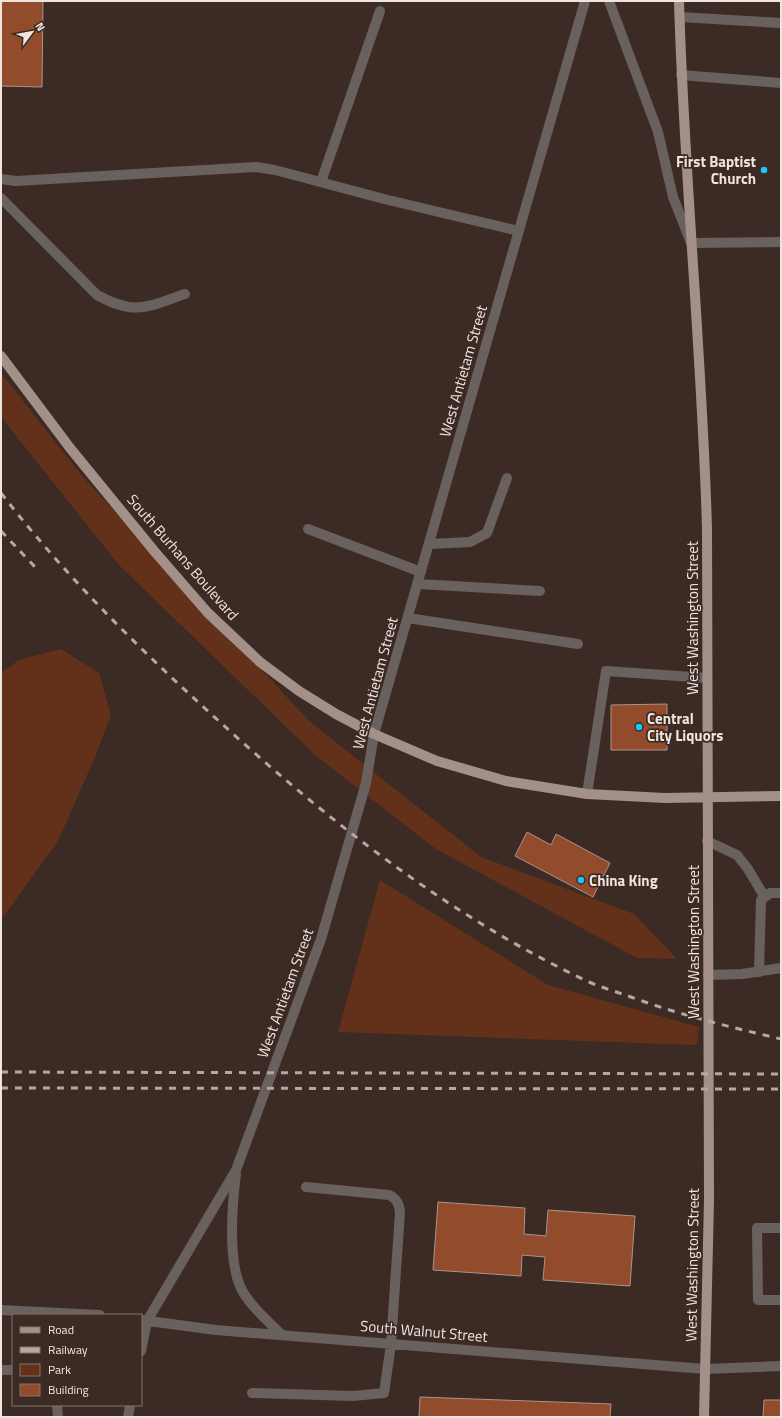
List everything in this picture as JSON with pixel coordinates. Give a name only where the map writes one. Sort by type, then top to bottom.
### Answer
[{"type":"main road","points":[[679,1],[681,75],[691,243]]},
{"type":"main road","name":"West Washington Street","points":[[691,243],[704,442],[707,536],[709,1200],[704,1417]]},
{"type":"main road","name":"South Burhans Boulevard","points":[[1,356],[70,448],[155,552],[208,613],[260,662],[299,691],[336,714],[374,734],[437,761],[499,779],[587,794],[665,798],[781,796]]},
{"type":"street","name":"West Antietam Street","points":[[142,1341],[144,1320],[236,1170],[322,939],[366,783],[374,734],[585,1]]},
{"type":"street","name":"West Washington Street","points":[[609,1],[658,132],[673,197],[691,243]]},
{"type":"street","points":[[320,182],[380,11]]},
{"type":"street","points":[[680,17],[781,22]]},
{"type":"street","points":[[681,75],[781,83]]},
{"type":"street","points":[[1,179],[16,181],[244,167],[275,170],[384,199],[519,231]]},
{"type":"street","points":[[1,198],[97,295],[113,304],[130,308],[145,308],[185,294]]},
{"type":"street","points":[[691,243],[781,242]]},
{"type":"street","points":[[429,544],[470,542],[487,533],[507,478]]},
{"type":"street","points":[[308,529],[421,572]]},
{"type":"street","points":[[418,584],[540,591]]},
{"type":"street","points":[[408,618],[578,644]]},
{"type":"street","points":[[587,794],[606,671],[707,678]]},
{"type":"street","points":[[707,841],[737,855],[764,896]]},
{"type":"street","points":[[759,972],[761,900],[764,896],[770,893],[781,893]]},
{"type":"street","points":[[708,975],[742,974],[781,968]]},
{"type":"street","points":[[236,1170],[233,1202],[233,1261],[240,1287],[254,1307],[282,1335]]},
{"type":"street","points":[[252,1393],[353,1396],[384,1392],[391,1344],[400,1212],[399,1204],[389,1195],[306,1187]]},
{"type":"street","points":[[781,1228],[757,1228],[758,1300],[781,1300]]},
{"type":"street","points":[[1,1310],[80,1314]]},
{"type":"street","name":"South Walnut Street","points":[[144,1320],[216,1330],[704,1369],[781,1366]]},
{"type":"street","points":[[1,1370],[12,1370]]},
{"type":"street","points":[[57,1406],[58,1417]]},
{"type":"street","points":[[128,1417],[130,1406]]},
{"type":"green space","points":[[1,373],[83,477],[309,721],[481,857],[634,914],[677,959],[637,958],[436,849],[315,755],[119,565],[1,417]]},
{"type":"green space","points":[[61,649],[99,673],[111,715],[95,757],[58,841],[1,920],[1,673],[19,660]]},
{"type":"green space","points":[[380,880],[548,985],[699,1027],[697,1045],[338,1032]]},
{"type":"building","points":[[1,1],[43,1],[42,87],[1,86]]},
{"type":"building","name":"Central City Liquors","points":[[667,704],[667,750],[611,750],[611,705]]},
{"type":"building","name":"China King","points":[[527,832],[551,845],[556,834],[610,863],[593,897],[515,856]]},
{"type":"building","points":[[438,1202],[525,1208],[524,1234],[546,1236],[548,1210],[635,1216],[630,1286],[543,1280],[545,1257],[522,1255],[521,1276],[433,1270]]},
{"type":"building","points":[[420,1397],[611,1404],[610,1417],[419,1417]]},
{"type":"building","points":[[764,1400],[781,1400],[781,1417],[763,1417]]},
{"type":"railway","points":[[1,493],[74,580],[181,686],[252,751],[342,826],[389,862],[486,927],[537,956],[589,982],[687,1015],[781,1039]]},
{"type":"railway","points":[[1,531],[36,568]]},
{"type":"railway","points":[[1,1072],[781,1074]]},
{"type":"railway","points":[[1,1088],[781,1089]]},
{"type":"place","name":"First Baptist Church","points":[[764,170]]},
{"type":"place","name":"Central City Liquors","points":[[639,727]]},
{"type":"place","name":"China King","points":[[581,880]]}]
